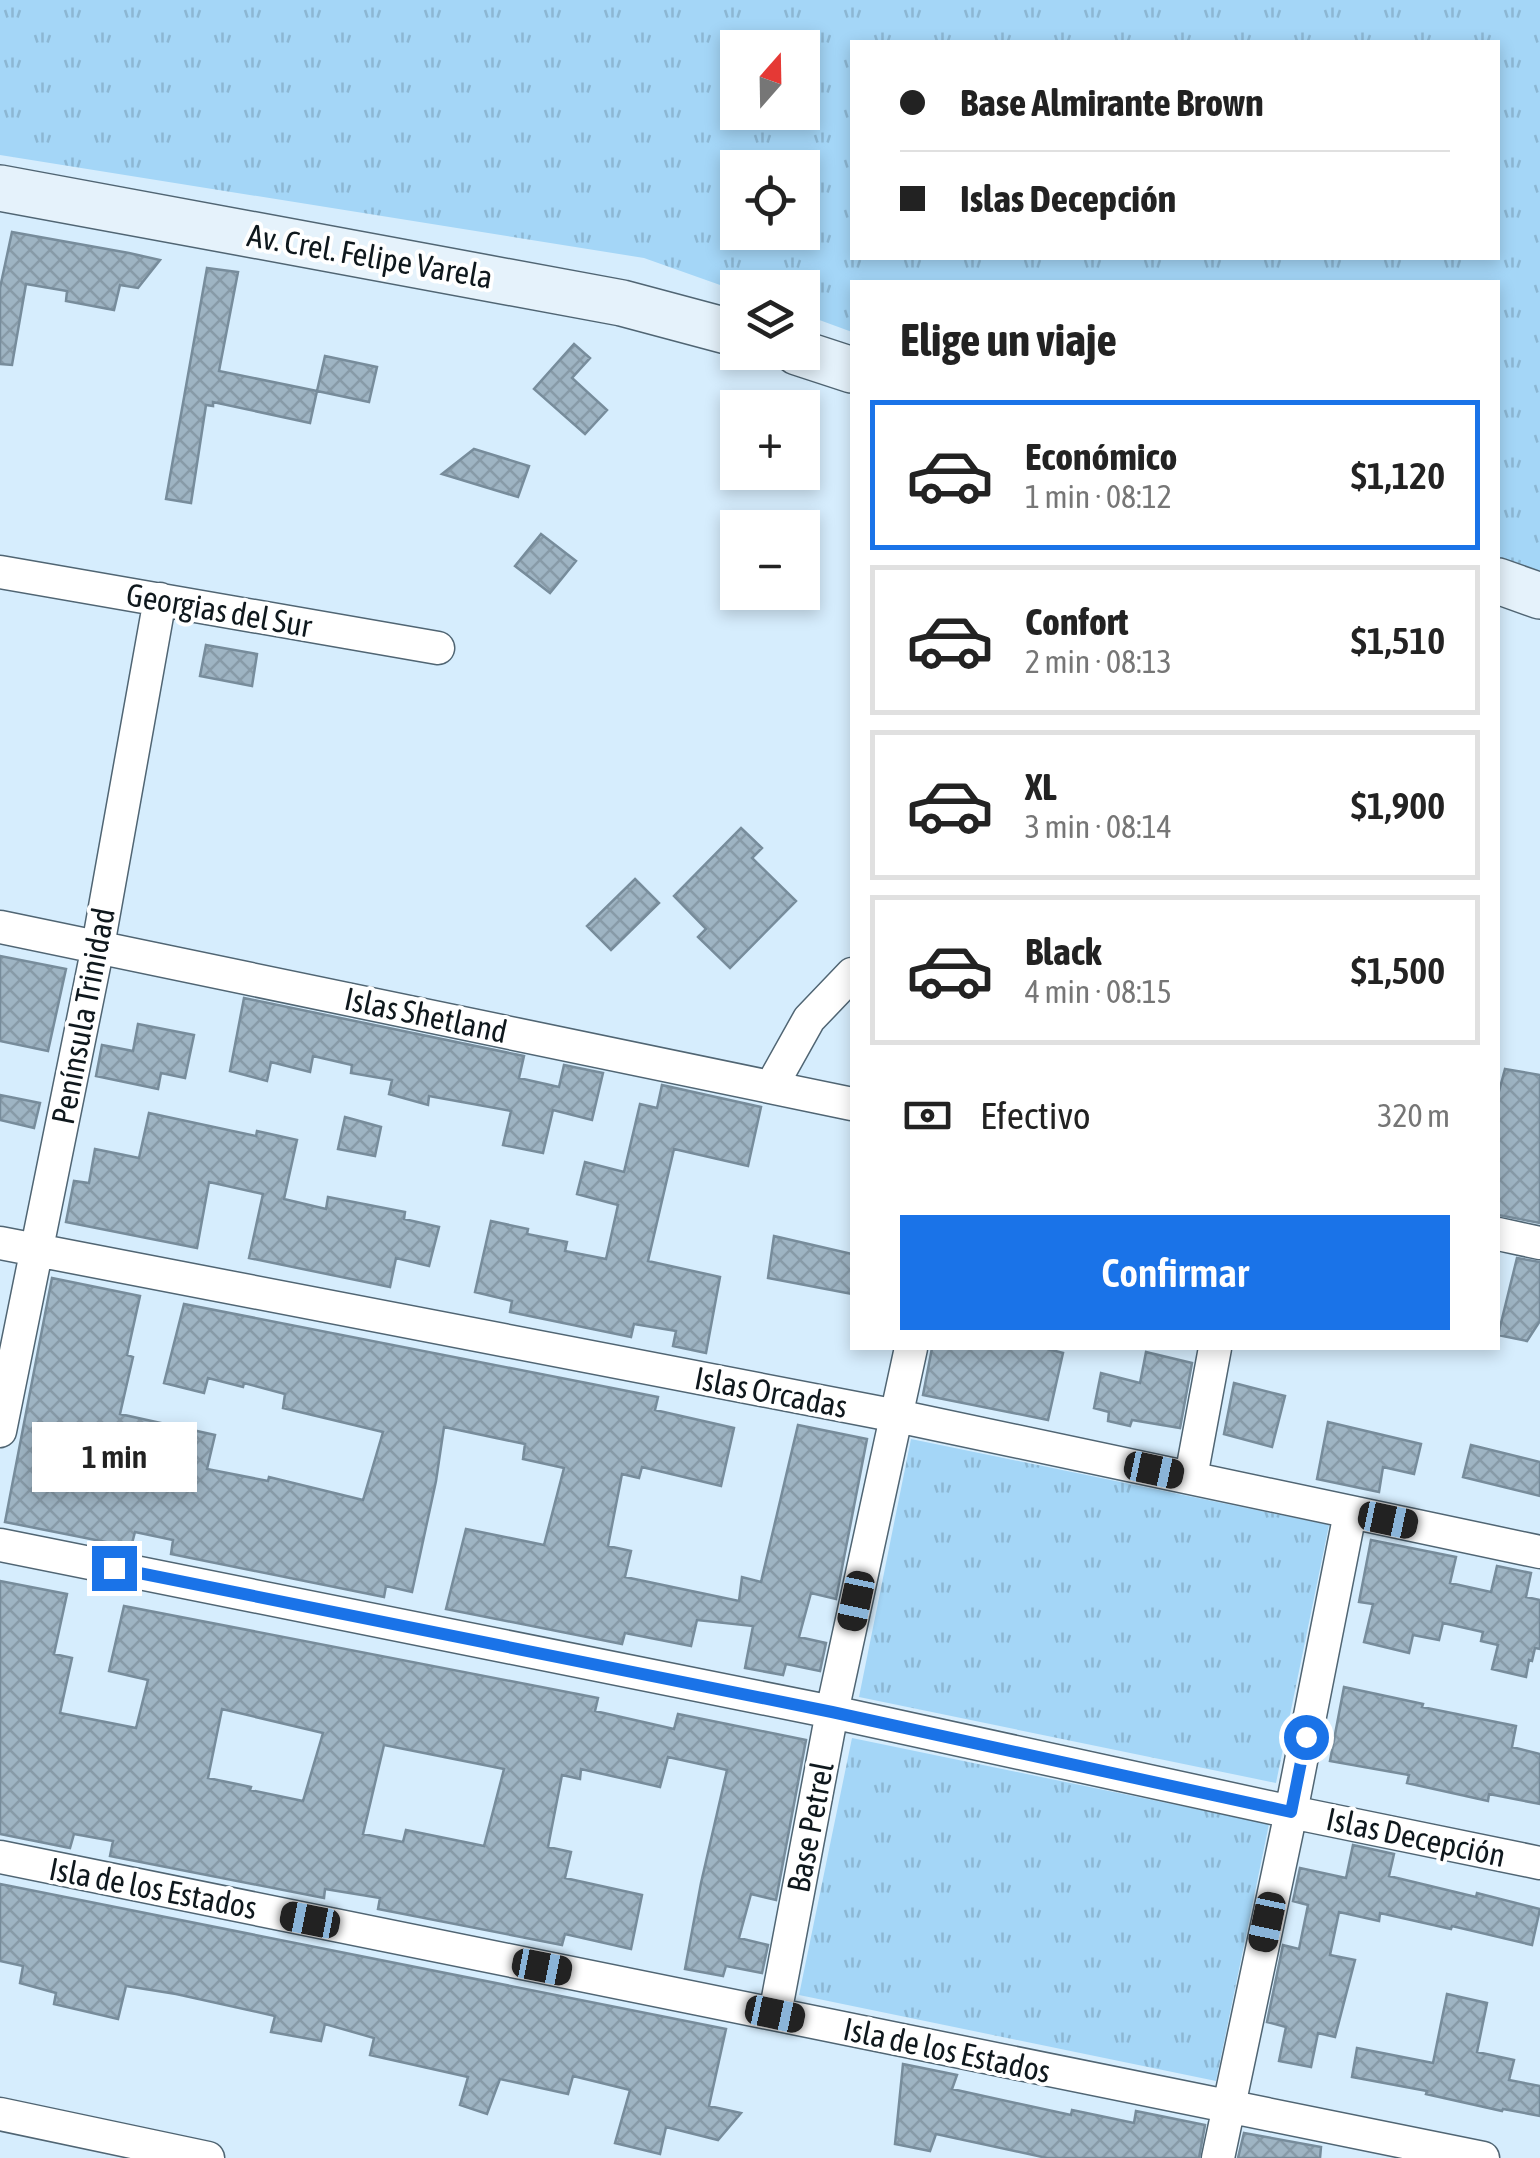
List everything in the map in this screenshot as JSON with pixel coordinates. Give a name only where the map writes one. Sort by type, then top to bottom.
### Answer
[{"type":"main road","name":"Av. Crel. Felipe Varela","points":[[0,188],[622,303],[720,329]]},
{"type":"main road","points":[[820,360],[850,369]]},
{"type":"main road","points":[[1500,583],[1540,596]]},
{"type":"street","name":"Georgias del Sur","points":[[0,572],[438,648]]},
{"type":"street","name":"Península Trinidad","points":[[0,1432],[98,946],[160,599]]},
{"type":"street","name":"Islas Shetland","points":[[0,927],[850,1104]]},
{"type":"street","points":[[771,1087],[809,1019],[850,976]]},
{"type":"street","points":[[1500,1234],[1540,1243]]},
{"type":"street","name":"Islas Orcadas","points":[[0,1243],[897,1416],[1540,1552]]},
{"type":"street","name":"Base Petrel","points":[[775,2014],[832,1712],[910,1350]]},
{"type":"street","points":[[1191,1478],[1216,1350]]},
{"type":"street","points":[[1218,2158],[1350,1513]]},
{"type":"street","name":"Islas Decepción","points":[[0,1546],[832,1712],[1540,1863]]},
{"type":"street","name":"Isla de los Estados","points":[[0,1857],[1483,2158]]},
{"type":"street","points":[[0,2114],[208,2158]]},
{"type":"green space","points":[[0,0],[1540,0],[1540,575],[1500,561],[1500,280],[850,280],[850,331],[820,320],[820,270],[720,270],[720,285],[644,258],[0,155]]},
{"type":"green space","points":[[911,1439],[1329,1525],[1276,1783],[859,1697]]},
{"type":"green space","points":[[852,1738],[1269,1824],[1216,2081],[799,1995]]},
{"type":"building","points":[[12,232],[160,260],[138,288],[120,285],[114,310],[66,301],[67,291],[26,284],[12,365],[0,364],[0,288]]},
{"type":"building","points":[[207,268],[238,272],[219,371],[317,391],[310,423],[213,402],[213,406],[206,405],[191,503],[166,499]]},
{"type":"building","points":[[574,344],[590,358],[572,378],[607,410],[585,434],[534,389]]},
{"type":"building","points":[[325,356],[377,367],[369,402],[317,391]]},
{"type":"building","points":[[474,449],[529,466],[518,497],[442,474]]},
{"type":"building","points":[[541,534],[576,561],[550,593],[515,566]]},
{"type":"building","points":[[206,645],[257,654],[252,686],[200,676]]},
{"type":"building","points":[[741,828],[762,848],[752,858],[796,901],[730,968],[698,937],[706,929],[674,896]]},
{"type":"building","points":[[635,879],[659,903],[611,950],[587,926]]},
{"type":"building","points":[[0,956],[66,969],[48,1051],[0,1041]]},
{"type":"building","points":[[244,998],[524,1056],[519,1078],[559,1087],[564,1065],[603,1073],[592,1120],[553,1110],[543,1153],[503,1145],[511,1111],[429,1096],[428,1105],[389,1094],[392,1080],[351,1073],[352,1065],[313,1056],[310,1072],[271,1062],[267,1081],[230,1071]]},
{"type":"building","points":[[138,1024],[194,1035],[185,1078],[161,1073],[158,1089],[96,1076],[102,1045],[133,1051]]},
{"type":"building","points":[[1505,1069],[1540,1075],[1540,1223],[1500,1215],[1500,1088]]},
{"type":"building","points":[[662,1085],[761,1107],[748,1166],[674,1149],[648,1261],[720,1277],[706,1353],[673,1346],[676,1331],[634,1324],[631,1337],[510,1312],[512,1301],[475,1292],[491,1221],[567,1242],[565,1251],[606,1259],[618,1205],[577,1194],[585,1162],[624,1172],[640,1104],[657,1108]]},
{"type":"building","points":[[0,1095],[40,1103],[34,1128],[0,1120]]},
{"type":"building","points":[[149,1113],[256,1136],[257,1131],[297,1140],[284,1199],[326,1209],[328,1197],[405,1212],[404,1219],[439,1227],[429,1266],[396,1258],[390,1287],[249,1258],[263,1194],[209,1182],[197,1248],[66,1222],[74,1181],[89,1183],[95,1149],[139,1158]]},
{"type":"building","points":[[345,1117],[381,1127],[375,1156],[338,1149]]},
{"type":"building","points":[[774,1236],[850,1254],[850,1294],[768,1278]]},
{"type":"building","points":[[1517,1258],[1540,1262],[1540,1321],[1527,1341],[1500,1335]]},
{"type":"building","points":[[52,1278],[140,1296],[127,1355],[133,1357],[120,1414],[215,1435],[207,1469],[268,1481],[269,1477],[363,1500],[383,1432],[283,1408],[285,1394],[244,1383],[243,1387],[208,1378],[204,1393],[164,1383],[184,1304],[658,1397],[655,1410],[734,1428],[721,1486],[642,1467],[639,1478],[622,1474],[608,1546],[631,1551],[625,1577],[739,1601],[742,1577],[761,1582],[798,1425],[867,1439],[836,1599],[811,1593],[799,1637],[826,1643],[820,1671],[786,1664],[783,1675],[745,1668],[753,1626],[697,1620],[691,1646],[625,1633],[622,1644],[446,1609],[466,1529],[544,1545],[564,1468],[523,1459],[525,1444],[444,1427],[412,1592],[386,1586],[384,1597],[171,1554],[173,1540],[135,1532],[131,1547],[5,1522]]},
{"type":"building","points":[[932,1350],[1063,1353],[1048,1420],[923,1395]]},
{"type":"building","points":[[1146,1352],[1192,1363],[1180,1428],[1132,1420],[1130,1426],[1108,1421],[1109,1412],[1094,1408],[1101,1373],[1140,1383]]},
{"type":"building","points":[[1234,1383],[1285,1396],[1272,1447],[1224,1434]]},
{"type":"building","points":[[1328,1422],[1421,1444],[1414,1474],[1383,1467],[1379,1492],[1317,1479]]},
{"type":"building","points":[[1471,1445],[1540,1462],[1540,1496],[1463,1477]]},
{"type":"building","points":[[1371,1540],[1456,1557],[1450,1583],[1491,1592],[1497,1566],[1531,1573],[1526,1597],[1540,1600],[1540,1649],[1535,1648],[1532,1661],[1529,1660],[1526,1677],[1492,1669],[1498,1645],[1481,1641],[1483,1632],[1443,1623],[1439,1640],[1413,1635],[1409,1653],[1364,1642],[1373,1604],[1359,1602]]},
{"type":"building","points":[[0,1581],[67,1594],[54,1654],[72,1658],[60,1713],[136,1728],[148,1680],[109,1671],[124,1606],[598,1698],[595,1711],[674,1729],[678,1714],[806,1740],[776,1900],[751,1894],[739,1938],[768,1945],[762,1973],[726,1966],[723,1976],[685,1969],[727,1770],[668,1757],[660,1787],[581,1769],[580,1779],[562,1775],[548,1847],[571,1852],[565,1878],[642,1895],[631,1949],[565,1934],[562,1945],[378,1909],[380,1898],[325,1889],[324,1898],[110,1856],[113,1841],[74,1834],[70,1848],[0,1834]],"holes":[[[222,1709],[323,1733],[303,1801],[208,1778]],[[384,1745],[504,1769],[484,1846],[406,1830],[403,1842],[363,1834]]]},
{"type":"building","points":[[1344,1687],[1516,1726],[1512,1747],[1540,1754],[1540,1804],[1489,1794],[1488,1801],[1407,1783],[1409,1775],[1330,1761]]},
{"type":"building","points":[[1353,1845],[1394,1854],[1389,1876],[1540,1909],[1532,1945],[1380,1913],[1379,1921],[1339,1912],[1330,1955],[1355,1960],[1335,2037],[1318,2033],[1311,2067],[1279,2061],[1286,2027],[1267,2022],[1283,1945],[1299,1949],[1308,1905],[1293,1901],[1300,1868],[1346,1878]]},
{"type":"building","points":[[0,1884],[726,2029],[709,2106],[741,2113],[718,2140],[666,2127],[660,2154],[615,2143],[630,2090],[573,2076],[568,2094],[500,2079],[487,2114],[460,2105],[468,2077],[370,2055],[374,2038],[325,2024],[321,2041],[271,2032],[275,2016],[126,1986],[118,2019],[54,2004],[56,1993],[20,1983],[23,1966],[0,1961]]},
{"type":"building","points":[[1447,1994],[1487,2003],[1477,2052],[1514,2060],[1509,2080],[1540,2086],[1540,2116],[1352,2077],[1357,2048],[1433,2063]]},
{"type":"building","points":[[903,2064],[957,2075],[952,2089],[1071,2115],[1072,2110],[1134,2123],[1136,2111],[1205,2125],[1199,2158],[1047,2158],[936,2134],[930,2151],[895,2144]]},
{"type":"building","points":[[1244,2133],[1321,2147],[1320,2158],[1238,2158]]},
{"type":"route","points":[[114,1568],[832,1712],[1291,1812],[1306,1737]]}]
